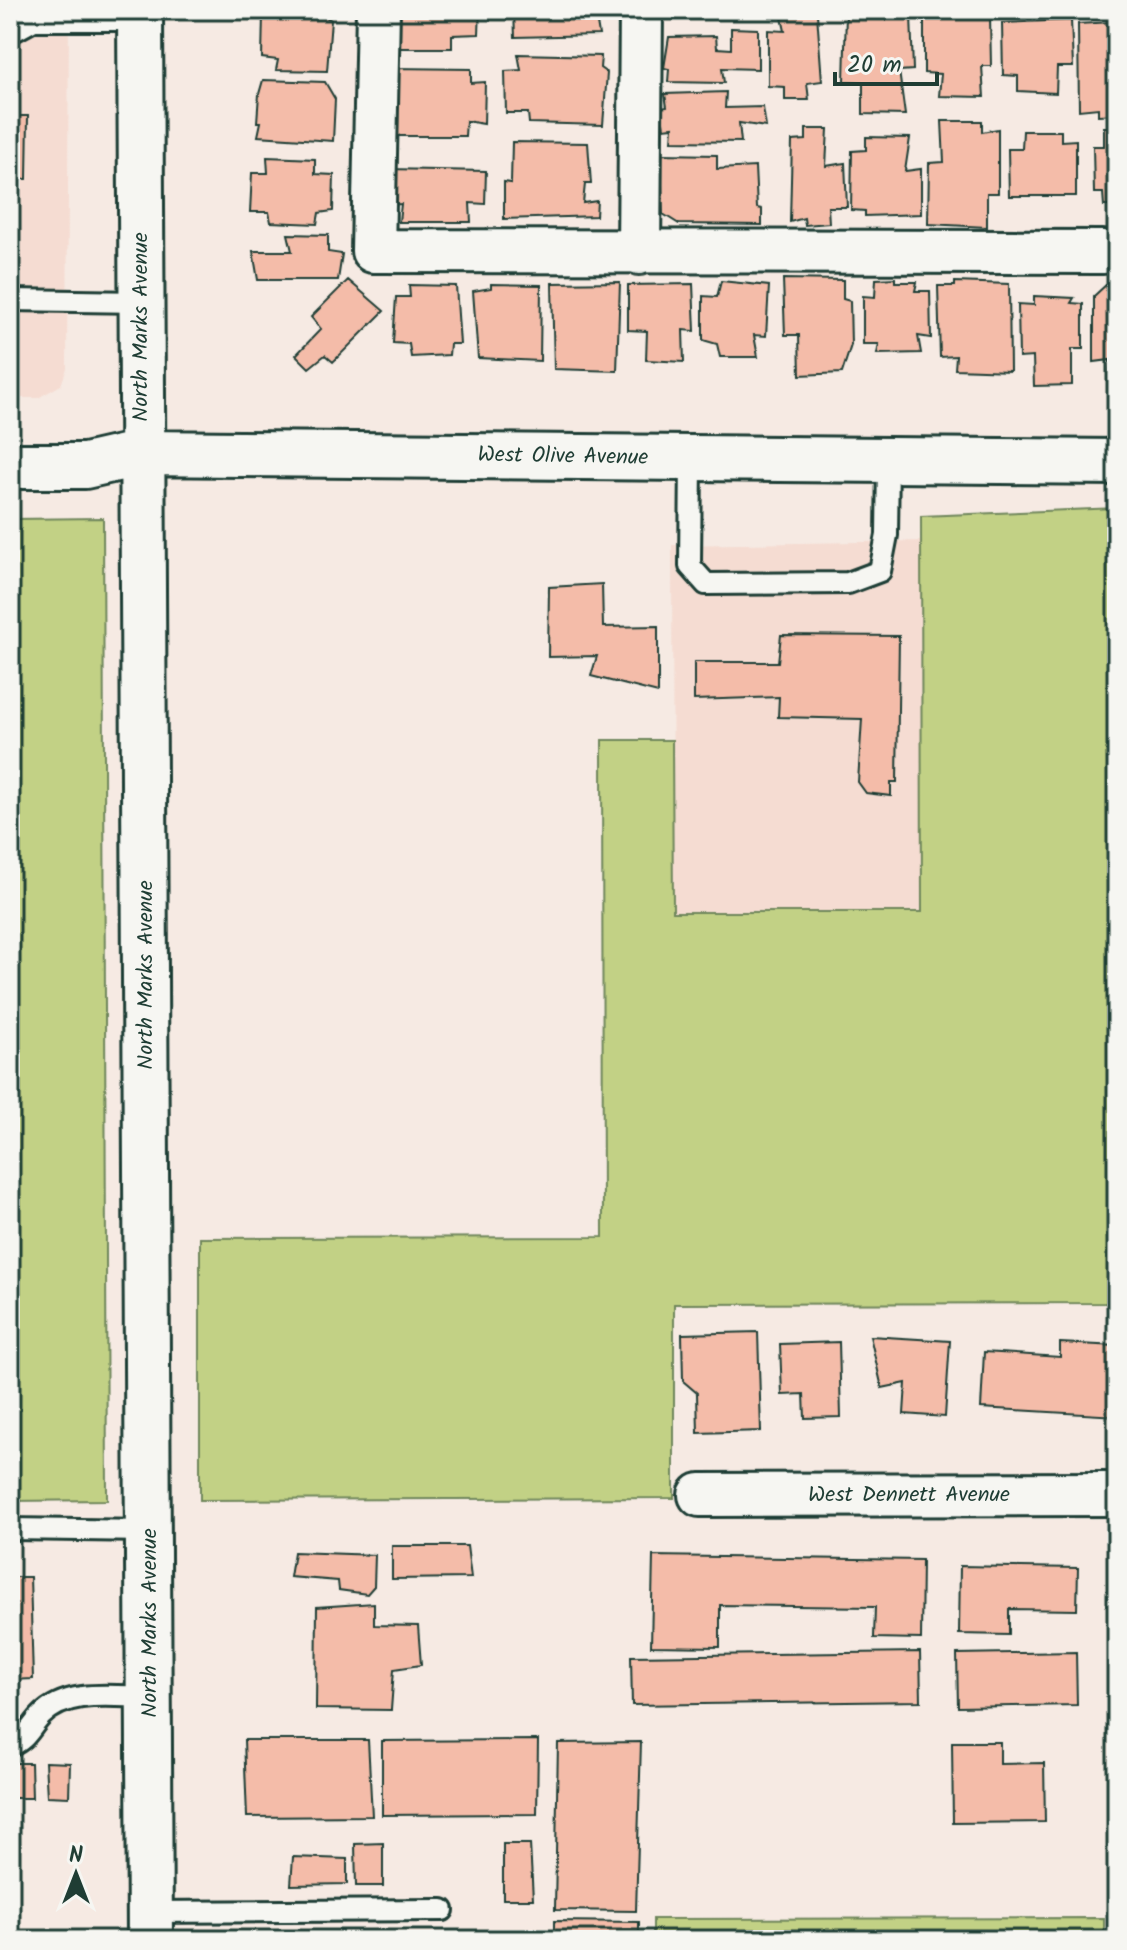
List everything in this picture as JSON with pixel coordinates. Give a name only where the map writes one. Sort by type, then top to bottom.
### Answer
[{"type":"main road","name":"North Marks Avenue","points":[[140,15],[150,1926]]},
{"type":"main road","name":"West Olive Avenue","points":[[10,466],[85,466],[142,453],[1117,462]]},
{"type":"street","points":[[378,10],[373,251],[1103,252]]},
{"type":"street","points":[[639,253],[641,10]]},
{"type":"street","name":"West Dennett Avenue","points":[[700,1495],[1117,1494]]},
{"type":"lane","points":[[10,33],[34,20],[140,15]]},
{"type":"lane","points":[[10,300],[141,302]]},
{"type":"lane","points":[[691,458],[690,566],[706,584],[848,583],[880,571],[887,535],[888,459]]},
{"type":"lane","points":[[10,1529],[149,1531]]},
{"type":"lane","points":[[10,1746],[25,1740],[41,1716],[69,1697],[150,1697]]},
{"type":"lane","points":[[150,1926],[443,1910]]},
{"type":"shaded area","points":[[10,10],[69,10],[67,368],[61,385],[38,398],[10,398]]},
{"type":"shaded area","points":[[921,541],[922,912],[673,913],[672,545]]},
{"type":"green space","points":[[1117,508],[1117,1303],[674,1304],[674,1498],[200,1500],[200,1238],[603,1237],[602,740],[672,740],[673,912],[922,912],[921,516]]},
{"type":"green space","points":[[103,518],[107,1500],[10,1501],[10,519]]},
{"type":"green space","points":[[1104,1918],[1104,1940],[653,1940],[653,1919]]},
{"type":"building","points":[[273,10],[327,10],[326,17],[331,20],[327,71],[276,70],[278,60],[262,58],[263,14],[274,17]]},
{"type":"building","points":[[387,10],[480,10],[479,34],[452,35],[452,48],[395,48]]},
{"type":"building","points":[[514,10],[607,10],[607,21],[597,23],[599,35],[515,37]]},
{"type":"building","points":[[781,13],[817,14],[822,81],[807,83],[809,100],[785,100],[785,87],[768,86],[768,30],[785,31]]},
{"type":"building","points":[[846,14],[911,15],[913,70],[899,71],[905,115],[863,114],[863,82],[844,81]]},
{"type":"building","points":[[990,17],[991,66],[982,66],[984,97],[939,96],[941,74],[924,73],[924,18]]},
{"type":"building","points":[[1071,20],[1073,67],[1057,67],[1056,93],[1018,91],[1018,76],[1003,75],[1002,23]]},
{"type":"building","points":[[1117,22],[1117,114],[1098,115],[1098,108],[1079,110],[1078,24]]},
{"type":"building","points":[[731,28],[758,29],[758,69],[722,68],[724,83],[668,82],[669,69],[664,68],[669,37],[716,36],[717,48],[731,49]]},
{"type":"building","points":[[518,54],[601,56],[600,68],[607,73],[603,125],[529,123],[528,113],[506,113],[505,71],[521,70]]},
{"type":"building","points":[[392,68],[471,69],[471,83],[485,82],[484,124],[466,121],[465,136],[391,136]]},
{"type":"building","points":[[263,80],[325,82],[335,99],[333,141],[258,136],[261,122],[257,122],[259,94]]},
{"type":"building","points":[[726,92],[725,108],[763,107],[766,127],[739,123],[741,142],[672,141],[673,127],[664,128],[661,108],[667,107],[665,94]]},
{"type":"building","points":[[10,116],[28,116],[27,179],[10,179]]},
{"type":"building","points":[[942,121],[982,121],[982,132],[998,129],[998,193],[987,193],[987,227],[928,224],[929,163],[944,162]]},
{"type":"building","points":[[1104,127],[1117,127],[1117,206],[1104,206],[1103,193],[1094,193],[1093,146],[1104,146]]},
{"type":"building","points":[[806,129],[828,129],[826,166],[845,163],[847,207],[828,207],[829,223],[805,225],[804,218],[790,222],[792,141],[806,140]]},
{"type":"building","points":[[1023,131],[1061,131],[1061,141],[1076,140],[1076,196],[1009,196],[1008,149],[1022,149]]},
{"type":"building","points":[[866,137],[910,138],[905,171],[921,169],[921,214],[865,216],[865,211],[851,210],[852,151],[866,150]]},
{"type":"building","points":[[512,142],[588,143],[591,184],[585,184],[583,203],[597,201],[596,216],[504,219],[504,182],[511,183]]},
{"type":"building","points":[[661,154],[717,155],[717,169],[755,167],[757,208],[762,209],[762,225],[679,224],[663,214]]},
{"type":"building","points":[[267,157],[315,159],[315,174],[334,175],[333,211],[319,213],[317,224],[271,222],[269,212],[250,212],[252,173],[268,173]]},
{"type":"building","points":[[387,169],[486,171],[485,204],[470,203],[471,222],[399,222],[401,204],[386,205]]},
{"type":"building","points":[[288,234],[328,235],[328,252],[342,254],[338,280],[258,280],[253,251],[292,251]]},
{"type":"building","points":[[895,278],[895,282],[917,282],[915,291],[930,291],[931,338],[918,336],[921,353],[877,354],[879,344],[863,344],[863,296],[875,297],[876,279]]},
{"type":"building","points":[[783,279],[843,280],[843,299],[850,301],[851,345],[842,373],[800,375],[799,335],[785,335]]},
{"type":"building","points":[[348,280],[384,311],[333,362],[325,355],[309,368],[296,355],[321,329],[311,317]]},
{"type":"building","points":[[721,281],[769,286],[766,336],[754,335],[758,357],[720,357],[717,344],[703,340],[703,296],[717,297]]},
{"type":"building","points":[[620,282],[617,371],[554,369],[552,283]]},
{"type":"building","points":[[955,282],[1009,284],[1010,371],[955,369],[956,356],[940,357],[938,286],[955,286]]},
{"type":"building","points":[[1109,282],[1117,282],[1117,381],[1109,381],[1110,360],[1094,362],[1094,296]]},
{"type":"building","points":[[491,284],[541,285],[540,361],[478,358],[473,291],[491,288]]},
{"type":"building","points":[[693,284],[695,331],[683,330],[684,362],[646,360],[647,331],[628,330],[628,285]]},
{"type":"building","points":[[409,285],[456,286],[460,344],[450,344],[449,355],[411,357],[409,344],[393,343],[396,297],[410,297]]},
{"type":"building","points":[[1034,296],[1074,298],[1071,303],[1083,304],[1083,349],[1072,349],[1072,385],[1034,386],[1033,357],[1019,358],[1018,304],[1034,305]]},
{"type":"building","points":[[602,584],[603,627],[658,626],[658,693],[591,676],[597,656],[548,657],[549,587]]},
{"type":"building","points":[[781,635],[899,636],[897,782],[891,782],[891,796],[866,793],[858,782],[862,719],[778,717],[779,697],[694,700],[694,662],[778,662]]},
{"type":"building","points":[[758,1332],[761,1431],[698,1433],[697,1393],[683,1381],[682,1334]]},
{"type":"building","points":[[870,1336],[950,1341],[945,1417],[904,1414],[906,1383],[882,1388]]},
{"type":"building","points":[[839,1342],[841,1417],[805,1418],[804,1394],[782,1395],[780,1344]]},
{"type":"building","points":[[1060,1343],[1117,1346],[1117,1416],[981,1408],[984,1352],[1060,1357]]},
{"type":"building","points":[[392,1546],[467,1546],[471,1578],[392,1579]]},
{"type":"building","points":[[294,1552],[375,1555],[374,1586],[367,1594],[339,1590],[338,1581],[290,1577]]},
{"type":"building","points":[[653,1556],[922,1560],[921,1639],[874,1638],[875,1607],[720,1605],[720,1647],[651,1646]]},
{"type":"building","points":[[960,1566],[1078,1568],[1077,1610],[1009,1609],[1009,1635],[959,1634]]},
{"type":"building","points":[[10,1577],[30,1577],[33,1679],[10,1680]]},
{"type":"building","points":[[374,1603],[374,1625],[418,1626],[421,1665],[394,1669],[391,1710],[316,1709],[317,1607]]},
{"type":"building","points":[[920,1652],[921,1701],[632,1705],[631,1656]]},
{"type":"building","points":[[1076,1652],[1077,1705],[958,1707],[957,1654]]},
{"type":"building","points":[[244,1740],[368,1740],[372,1816],[247,1817]]},
{"type":"building","points":[[538,1740],[537,1814],[382,1815],[382,1741]]},
{"type":"building","points":[[641,1742],[636,1911],[555,1910],[558,1743]]},
{"type":"building","points":[[952,1742],[1000,1742],[1000,1764],[1044,1763],[1045,1822],[953,1823]]},
{"type":"building","points":[[45,1762],[70,1763],[69,1797],[47,1796]]},
{"type":"building","points":[[10,1763],[31,1763],[32,1798],[10,1798]]},
{"type":"building","points":[[383,1843],[383,1886],[356,1886],[355,1844]]},
{"type":"building","points":[[503,1844],[530,1844],[533,1899],[503,1899]]},
{"type":"building","points":[[293,1857],[347,1859],[347,1884],[291,1885]]},
{"type":"building","points":[[554,1921],[639,1922],[639,1940],[554,1940]]},
{"type":"building","points":[[292,1936],[347,1940],[292,1940]]},
{"type":"building","points":[[353,1936],[384,1938],[384,1940],[354,1940]]},
{"type":"building","points":[[502,1936],[533,1937],[533,1940],[502,1940]]}]
